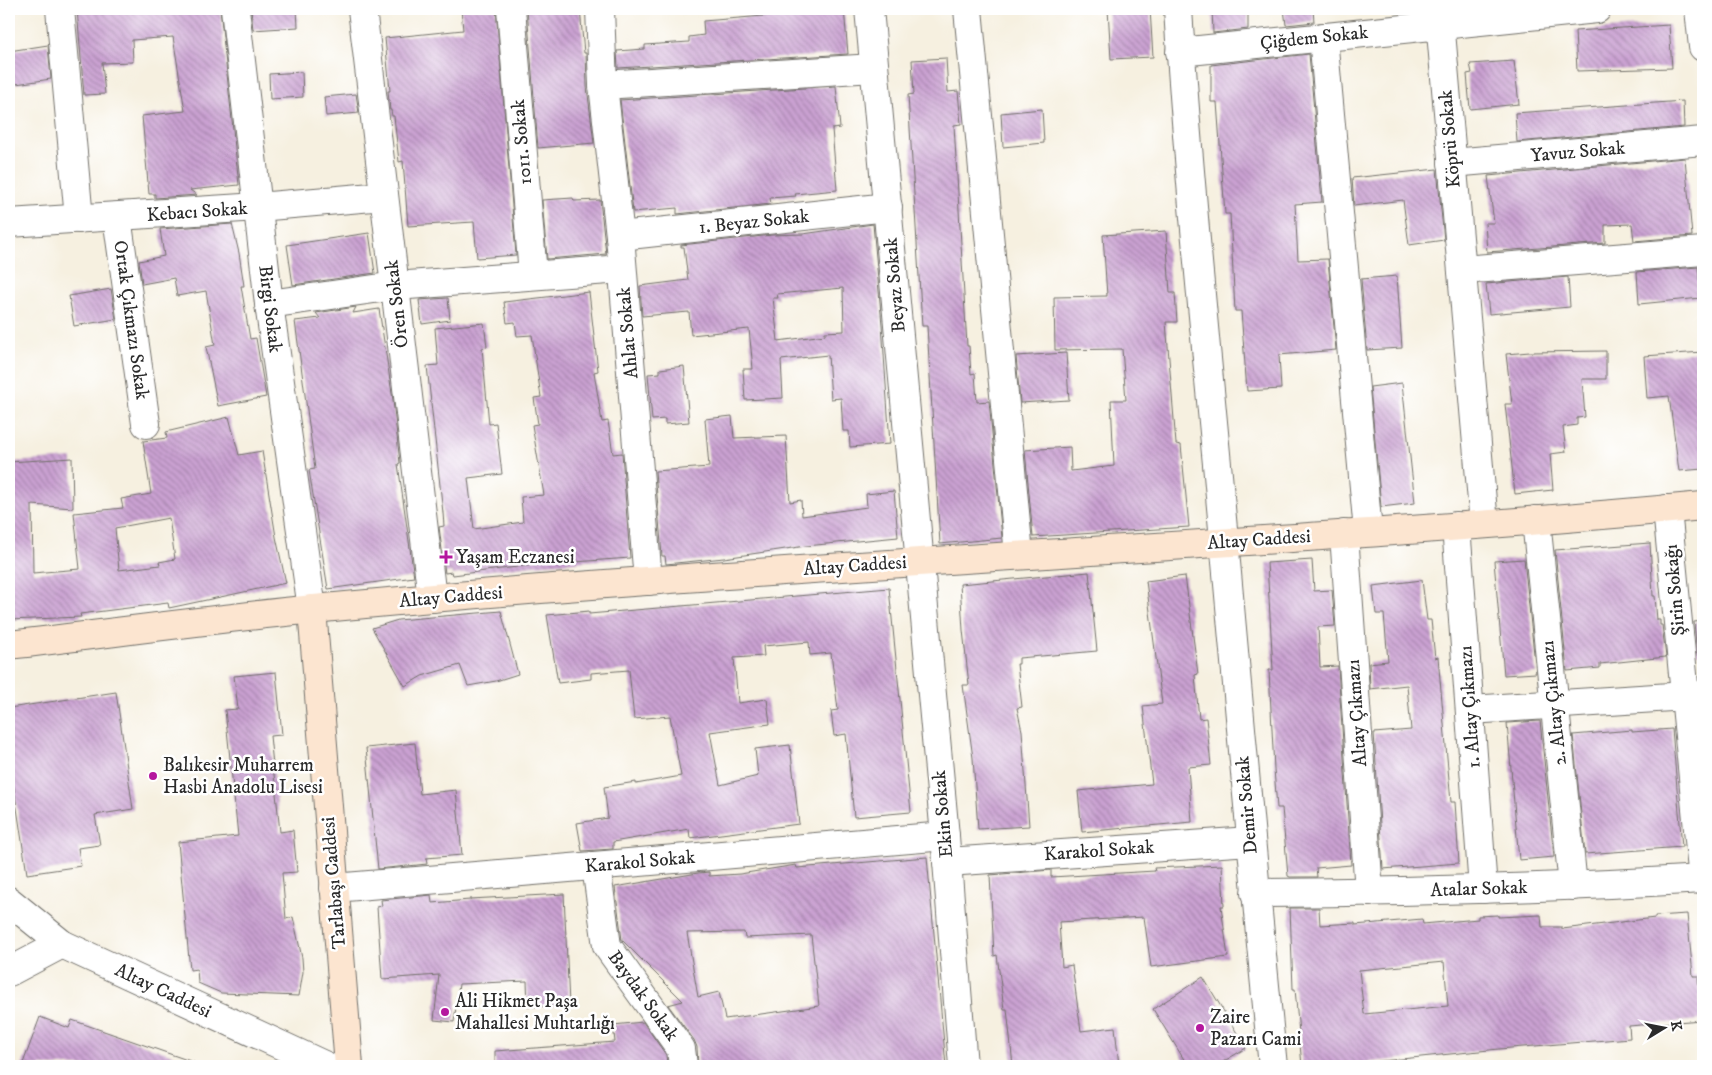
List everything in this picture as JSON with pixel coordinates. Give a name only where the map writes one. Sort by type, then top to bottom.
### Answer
[{"type":"main road","name":"Altay Caddesi","points":[[9,646],[312,609],[432,598],[1019,555],[1224,544],[1703,506]]},
{"type":"main road","name":"Tarlabaşı Caddesi","points":[[312,609],[349,1066]]},
{"type":"street","points":[[60,9],[79,219]]},
{"type":"street","name":"Birgi Sokak","points":[[235,9],[269,304],[312,609]]},
{"type":"street","name":"Ören Sokak","points":[[362,9],[432,598]]},
{"type":"street","name":"1011. Sokak","points":[[510,9],[533,275]]},
{"type":"street","name":"Ahlat Sokak","points":[[600,9],[604,85],[620,236],[648,581]]},
{"type":"street","name":"Beyaz Sokak","points":[[869,9],[920,562]]},
{"type":"street","points":[[968,9],[1019,555]]},
{"type":"street","name":"Demir Sokak","points":[[1178,9],[1186,131],[1272,1066]]},
{"type":"street","name":"Çiğdem Sokak","points":[[1180,52],[1323,37],[1440,17],[1597,9]]},
{"type":"street","points":[[1699,9],[1703,47]]},
{"type":"street","name":"Köprü Sokak","points":[[1440,17],[1484,524]]},
{"type":"street","name":"Altay Çıkmazı","points":[[1323,37],[1356,533],[1369,892]]},
{"type":"street","points":[[604,85],[874,68]]},
{"type":"street","name":"Yavuz Sokak","points":[[1452,163],[1703,141]]},
{"type":"street","name":"Kebacı Sokak","points":[[9,223],[258,208],[384,196]]},
{"type":"street","name":"1. Beyaz Sokak","points":[[620,236],[888,207]]},
{"type":"street","name":"Ortak Çıkmazı Sokak","points":[[117,217],[146,424]]},
{"type":"street","points":[[1462,270],[1703,251]]},
{"type":"street","points":[[269,304],[395,286],[622,269]]},
{"type":"street","name":"Şirin Sokağı","points":[[1667,509],[1694,695],[1703,880]]},
{"type":"street","name":"2. Altay Çıkmazı","points":[[1536,520],[1573,886]]},
{"type":"street","name":"1. Altay Çıkmazı","points":[[1456,526],[1484,889]]},
{"type":"street","name":"Ekin Sokak","points":[[920,562],[946,849],[963,1066]]},
{"type":"street","points":[[1470,710],[1694,695]]},
{"type":"street","name":"Karakol Sokak","points":[[334,888],[596,866],[946,849],[1250,841]]},
{"type":"street","name":"Baydak Sokak","points":[[596,866],[607,946],[681,1049],[683,1066]]},
{"type":"street","name":"Atalar Sokak","points":[[1255,893],[1484,889],[1703,880]]},
{"type":"street","name":"Altay Caddesi","points":[[9,901],[62,944],[326,1066]]},
{"type":"street","points":[[9,972],[62,944]]},
{"type":"building","points":[[77,9],[220,9],[239,185],[190,190],[197,195],[155,198],[155,194],[149,194],[142,116],[185,111],[173,37],[132,40],[133,62],[102,63],[105,94],[84,95]]},
{"type":"building","points":[[251,9],[297,9],[298,27],[253,30]]},
{"type":"building","points":[[461,9],[496,9],[516,255],[477,258],[474,222],[408,226],[403,161],[399,162],[394,116],[392,116],[390,110],[385,38],[463,30]]},
{"type":"building","points":[[527,9],[580,9],[594,143],[538,148]]},
{"type":"building","points":[[800,9],[844,9],[848,54],[618,68],[617,51],[645,49],[645,45],[689,42],[689,37],[704,35],[703,21],[800,13]]},
{"type":"building","points":[[1108,9],[1150,9],[1153,57],[1111,59]]},
{"type":"building","points":[[1212,9],[1248,9],[1248,29],[1213,33]]},
{"type":"building","points":[[1284,9],[1313,9],[1314,22],[1286,25]]},
{"type":"building","points":[[1669,25],[1672,68],[1577,71],[1575,31]]},
{"type":"building","points":[[48,45],[51,79],[9,85],[9,51]]},
{"type":"building","points":[[1309,54],[1322,202],[1295,204],[1298,260],[1328,259],[1336,350],[1279,355],[1281,389],[1247,391],[1241,311],[1235,311],[1230,214],[1225,214],[1217,102],[1211,102],[1211,65]]},
{"type":"building","points":[[946,58],[948,92],[958,91],[961,124],[954,125],[967,346],[969,346],[971,374],[975,373],[977,402],[989,401],[1002,538],[940,544],[927,326],[922,326],[908,95],[914,94],[912,60]]},
{"type":"building","points":[[1514,61],[1519,104],[1470,109],[1467,74],[1472,73],[1470,64]]},
{"type":"building","points":[[302,72],[303,97],[270,99],[269,74]]},
{"type":"building","points":[[836,86],[840,128],[832,129],[837,190],[770,198],[771,204],[677,214],[677,208],[633,212],[620,100]]},
{"type":"building","points":[[356,94],[359,113],[326,116],[324,97]]},
{"type":"building","points":[[1683,101],[1684,127],[1517,142],[1515,113]]},
{"type":"building","points":[[1042,109],[1044,143],[1003,147],[1001,113]]},
{"type":"building","points":[[1685,158],[1692,236],[1634,241],[1632,224],[1605,225],[1605,243],[1487,252],[1485,223],[1494,223],[1488,176]]},
{"type":"building","points":[[1437,169],[1444,240],[1409,245],[1403,200],[1354,206],[1352,178]]},
{"type":"building","points":[[573,198],[574,201],[600,200],[606,254],[547,259],[542,200]]},
{"type":"building","points":[[232,224],[239,253],[244,286],[241,286],[250,339],[256,338],[266,397],[218,406],[206,347],[215,345],[206,291],[177,296],[174,278],[142,284],[139,261],[164,256],[160,229]]},
{"type":"building","points":[[873,224],[890,444],[850,447],[849,431],[843,431],[841,398],[831,399],[828,355],[781,360],[783,398],[745,400],[743,369],[753,369],[749,329],[691,335],[689,312],[642,316],[640,286],[688,280],[684,247],[681,247],[681,245],[772,235],[803,234]],"holes":[[[843,288],[844,331],[825,332],[825,335],[778,341],[773,298],[778,298],[777,294]]]},
{"type":"building","points":[[1166,231],[1170,293],[1175,293],[1177,322],[1166,322],[1176,444],[1181,445],[1189,527],[1033,537],[1025,450],[1070,447],[1071,471],[1114,466],[1111,400],[1126,400],[1122,349],[1055,350],[1054,297],[1107,296],[1103,235]]},
{"type":"building","points":[[369,233],[375,273],[293,285],[287,245]]},
{"type":"building","points":[[1698,267],[1701,298],[1639,304],[1637,272]]},
{"type":"building","points":[[1397,276],[1402,348],[1367,350],[1361,279]]},
{"type":"building","points":[[1568,277],[1570,307],[1489,314],[1486,284]]},
{"type":"building","points":[[111,289],[116,319],[74,326],[69,296]]},
{"type":"building","points":[[589,292],[598,371],[594,372],[602,422],[608,421],[613,454],[622,453],[630,558],[533,565],[453,575],[452,572],[445,573],[439,527],[444,526],[443,513],[427,366],[438,365],[435,328],[484,323],[487,347],[482,348],[489,424],[496,423],[502,474],[468,478],[474,529],[523,522],[521,497],[544,495],[532,425],[538,424],[534,398],[541,397],[532,335],[517,336],[515,322],[507,323],[504,302]]},
{"type":"building","points":[[448,298],[450,320],[422,324],[419,300]]},
{"type":"building","points":[[356,307],[353,313],[379,309],[393,400],[400,463],[398,464],[414,577],[328,589],[309,470],[315,469],[295,321],[320,318],[316,313]]},
{"type":"building","points":[[1606,351],[1606,379],[1582,379],[1585,417],[1577,418],[1577,425],[1563,427],[1566,452],[1550,454],[1553,490],[1515,494],[1505,404],[1512,404],[1506,354]]},
{"type":"building","points":[[1703,352],[1703,469],[1679,471],[1669,396],[1647,398],[1644,356]]},
{"type":"building","points":[[1066,353],[1069,400],[1020,403],[1016,356]]},
{"type":"building","points":[[684,366],[689,422],[665,424],[665,419],[652,420],[648,374],[660,373],[660,369]]},
{"type":"building","points":[[1402,383],[1415,503],[1381,507],[1370,387]]},
{"type":"building","points":[[732,416],[734,438],[786,436],[790,502],[801,500],[802,516],[867,507],[866,494],[894,491],[898,537],[806,546],[666,564],[665,556],[662,556],[655,471],[709,467],[705,419]]},
{"type":"building","points":[[229,417],[239,455],[262,451],[276,537],[286,583],[169,608],[168,603],[80,614],[81,617],[9,620],[9,462],[72,458],[73,508],[32,505],[33,573],[80,569],[74,513],[123,508],[121,499],[151,494],[143,441],[167,438],[166,432]],"holes":[[[169,518],[175,559],[159,562],[160,565],[119,570],[115,528]]]},
{"type":"building","points":[[1650,543],[1653,596],[1655,596],[1657,620],[1660,620],[1660,625],[1662,625],[1666,657],[1600,664],[1600,668],[1567,671],[1555,550]]},
{"type":"building","points":[[1524,559],[1536,673],[1504,675],[1494,561]]},
{"type":"building","points":[[1312,560],[1314,591],[1332,590],[1335,626],[1318,627],[1320,667],[1338,666],[1351,865],[1316,868],[1317,877],[1290,877],[1288,876],[1282,808],[1277,808],[1274,769],[1269,670],[1273,670],[1267,563]]},
{"type":"building","points":[[1089,572],[1097,651],[1019,658],[1019,664],[1017,664],[1022,707],[1017,708],[1022,731],[1029,826],[978,829],[973,758],[963,685],[969,685],[960,584]]},
{"type":"building","points":[[1185,576],[1198,674],[1195,675],[1199,719],[1206,718],[1211,765],[1188,767],[1192,822],[1082,832],[1078,791],[1152,784],[1143,706],[1162,704],[1146,581]]},
{"type":"building","points":[[1422,580],[1427,620],[1431,620],[1435,658],[1438,657],[1451,802],[1455,802],[1459,863],[1383,869],[1374,733],[1411,730],[1407,685],[1370,689],[1369,663],[1388,661],[1384,614],[1376,614],[1373,586]]},
{"type":"building","points":[[889,588],[911,812],[854,817],[846,734],[834,736],[831,711],[838,710],[831,653],[810,655],[809,642],[763,646],[764,656],[734,658],[738,703],[767,699],[770,724],[710,732],[720,785],[758,776],[755,749],[790,745],[799,824],[690,838],[689,829],[613,842],[613,849],[582,851],[577,823],[608,818],[604,787],[636,782],[636,784],[681,776],[670,716],[634,719],[629,670],[591,673],[591,679],[558,683],[547,615],[589,611],[589,614]]},
{"type":"building","points":[[501,611],[518,674],[496,681],[468,686],[460,665],[422,676],[405,686],[372,628],[398,620]]},
{"type":"building","points":[[1703,621],[1703,653],[1697,654],[1694,622]]},
{"type":"building","points":[[276,672],[282,735],[270,736],[280,832],[293,830],[297,872],[282,873],[286,919],[293,917],[302,958],[303,972],[299,996],[221,993],[198,983],[197,969],[190,970],[178,842],[238,836],[225,710],[238,709],[234,676]]},
{"type":"building","points":[[116,692],[133,809],[95,815],[100,845],[78,848],[81,866],[27,874],[13,782],[9,783],[9,708]]},
{"type":"building","points":[[1540,721],[1554,857],[1519,860],[1507,723]]},
{"type":"building","points":[[1672,729],[1682,847],[1585,854],[1573,735]]},
{"type":"building","points":[[415,743],[420,794],[456,790],[462,855],[426,858],[427,864],[378,869],[366,748]]},
{"type":"building","points":[[927,857],[946,1066],[698,1066],[697,1047],[694,1040],[668,1005],[683,1001],[622,940],[615,887],[698,873],[709,872],[709,876],[740,874],[796,865],[797,868]],"holes":[[[744,932],[745,938],[811,935],[819,1006],[725,1019],[719,992],[698,997],[687,933]]]},
{"type":"building","points":[[1222,865],[1224,906],[1221,906],[1228,957],[1151,967],[1144,917],[1059,922],[1062,967],[1072,965],[1081,1031],[1115,1027],[1119,1066],[1013,1066],[1007,1009],[1004,1009],[997,955],[994,956],[990,875],[1051,870],[1051,877],[1155,871],[1154,868]]},
{"type":"building","points":[[564,894],[569,1005],[528,1007],[527,981],[459,984],[454,1022],[434,1020],[439,975],[382,979],[377,907],[382,906],[381,900],[431,895],[432,903]]},
{"type":"building","points":[[1290,908],[1319,908],[1320,925],[1355,923],[1355,925],[1422,919],[1423,924],[1478,919],[1478,916],[1541,915],[1542,927],[1562,927],[1562,929],[1655,918],[1655,916],[1687,914],[1693,976],[1698,976],[1701,1020],[1629,1026],[1630,1038],[1333,1066],[1302,1066],[1295,989],[1293,989]],"holes":[[[1444,962],[1448,1006],[1364,1014],[1359,970]]]},
{"type":"building","name":"Zaire Pazarı Cami","points":[[1203,977],[1246,1048],[1216,1066],[1188,1066],[1153,1009]]},
{"type":"building","points":[[40,1017],[69,1028],[72,1020],[196,1063],[195,1066],[22,1066]]},
{"type":"building","points":[[643,1022],[666,1055],[667,1066],[495,1066],[495,1051],[615,1042],[613,1025]]},
{"type":"place","name":"Yaşam Eczanesi","points":[[446,557]]},
{"type":"place","name":"Balıkesir Muharrem Hasbi Anadolu Lisesi","points":[[153,776]]},
{"type":"place","name":"Ali Hikmet Paşa Mahallesi Muhtarlığı","points":[[445,1012]]},
{"type":"place","name":"Zaire Pazarı Cami","points":[[1200,1028]]}]
